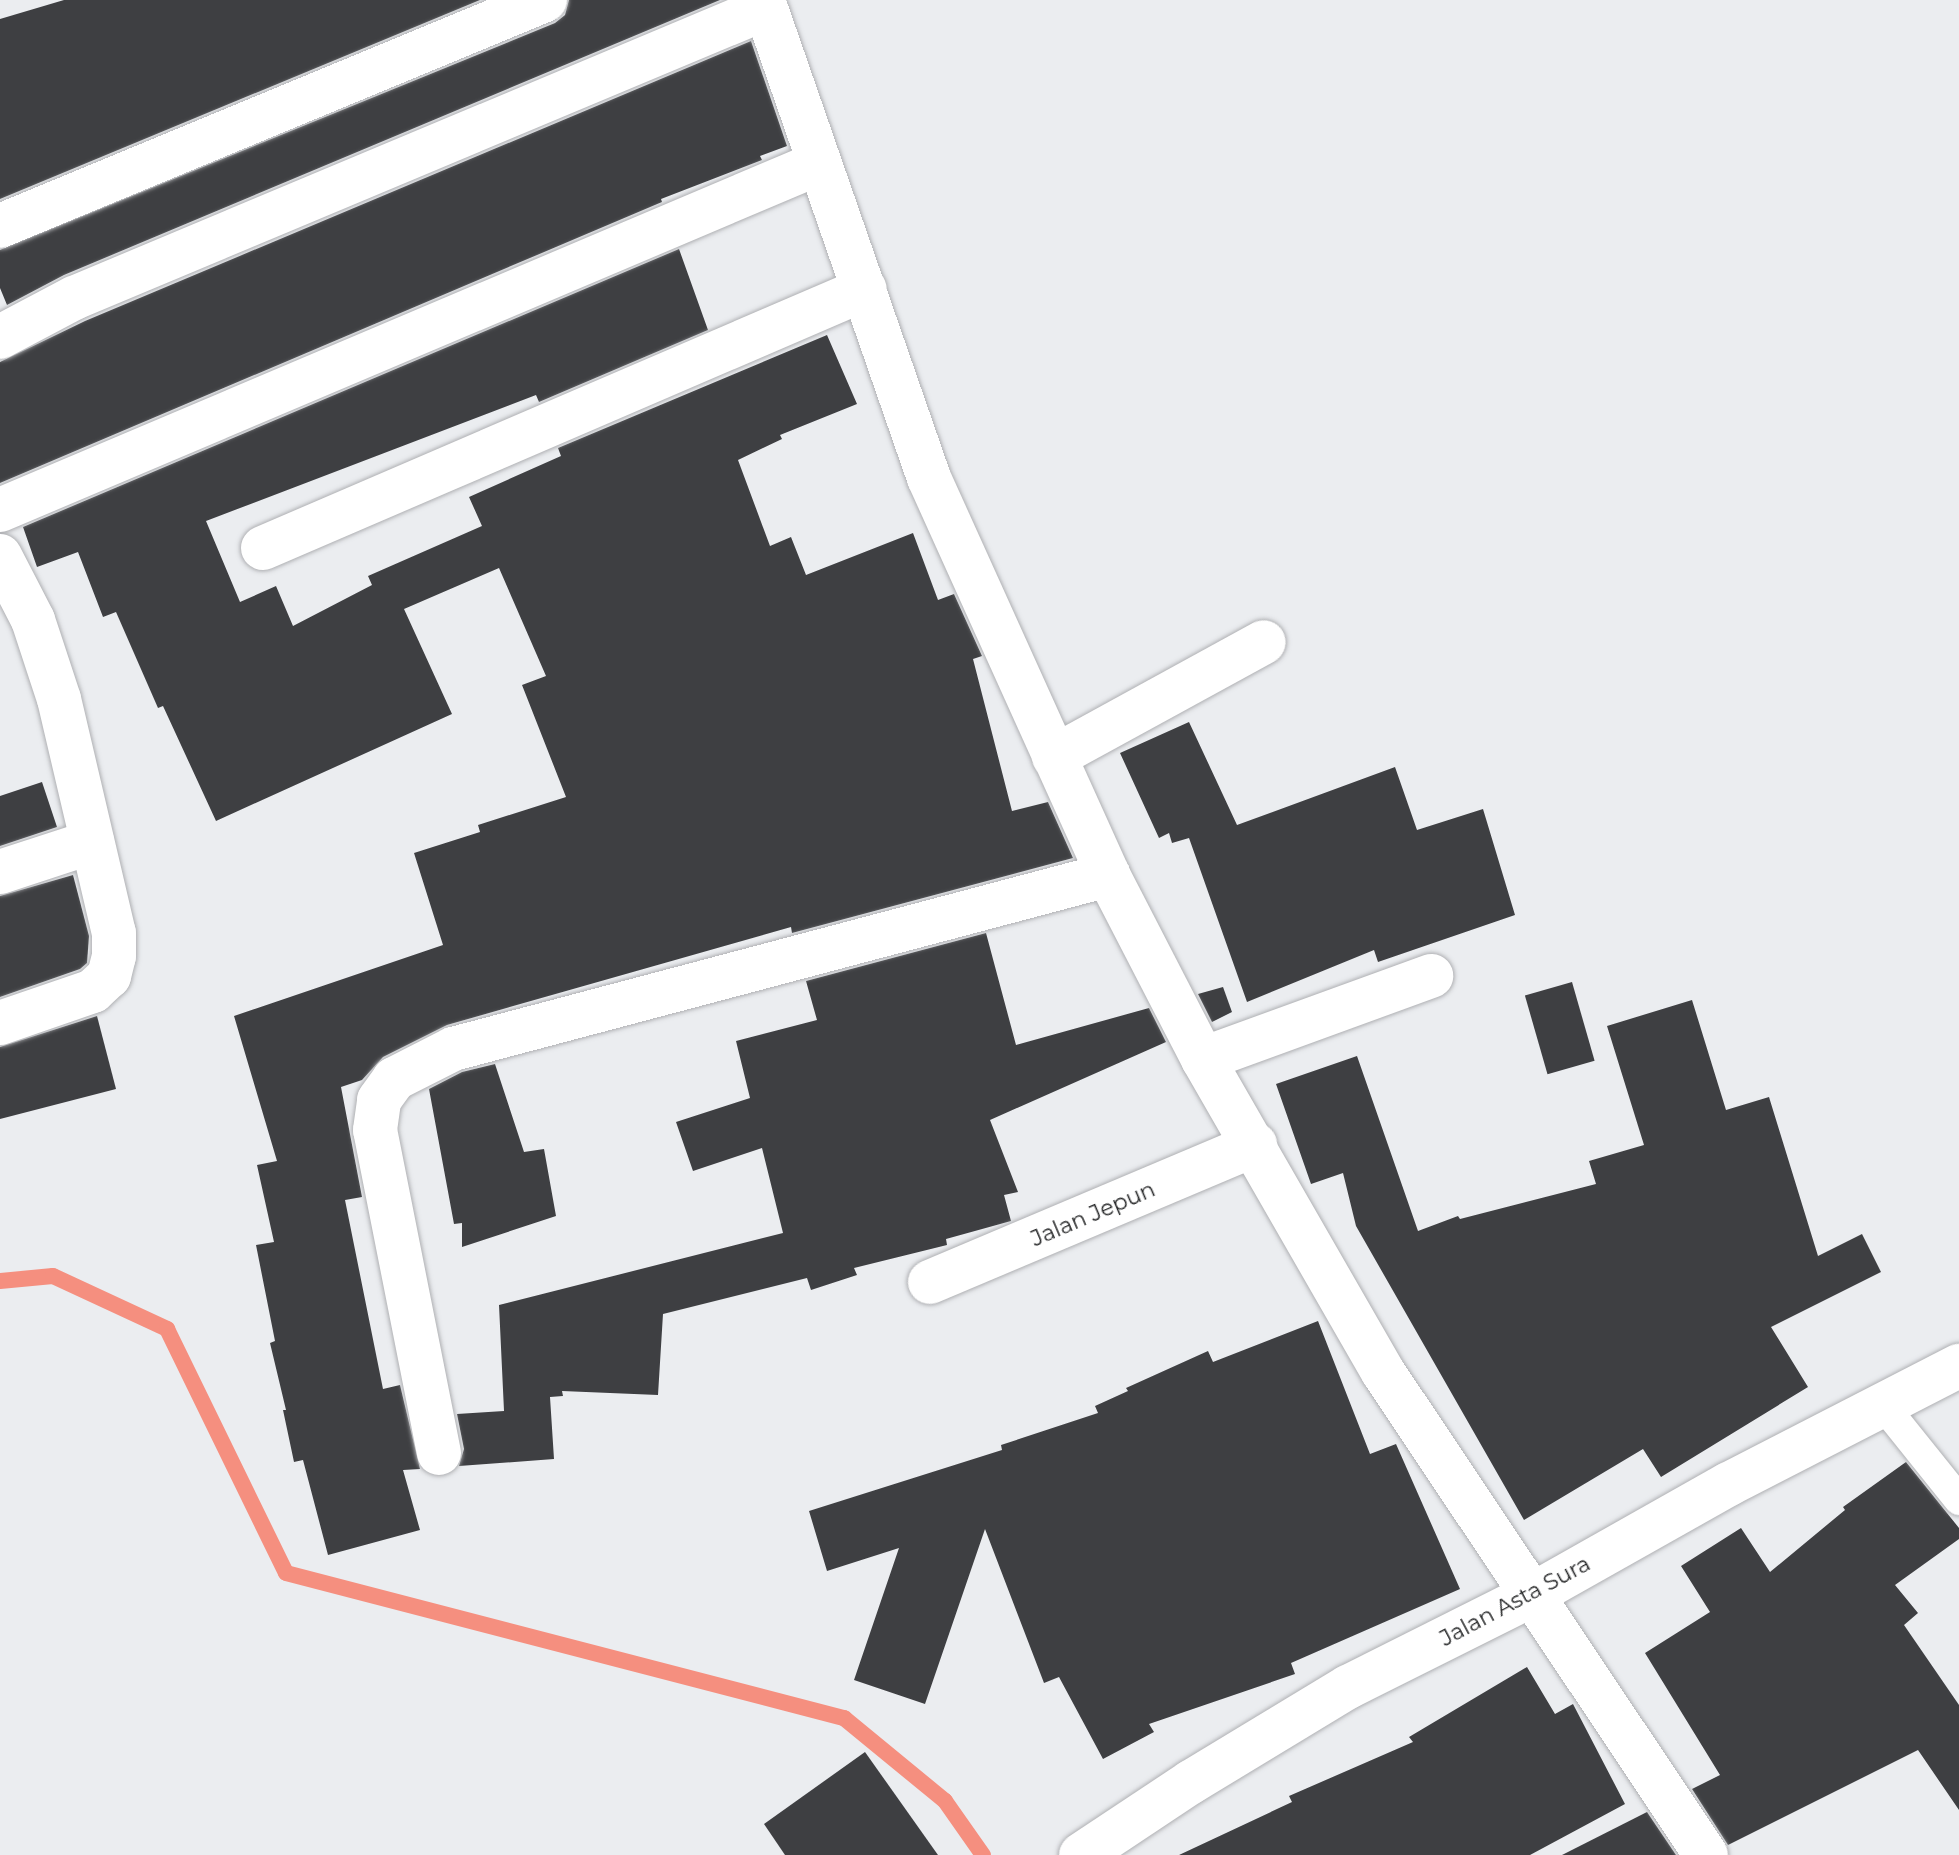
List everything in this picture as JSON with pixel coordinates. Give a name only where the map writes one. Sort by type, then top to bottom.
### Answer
[{"type":"street","points":[[0,226],[545,0]]},
{"type":"street","points":[[0,337],[74,298],[764,4],[929,478],[1108,875],[1203,1059],[1383,1372],[1706,1855]]},
{"type":"street","points":[[0,510],[819,163]]},
{"type":"street","points":[[263,548],[865,289]]},
{"type":"street","points":[[0,556],[33,620],[59,699],[114,933],[114,956],[109,976],[93,991],[0,1023]]},
{"type":"street","points":[[1054,757],[1264,642]]},
{"type":"street","points":[[0,872],[92,842]]},
{"type":"street","points":[[439,1453],[375,1130],[379,1100],[394,1079],[453,1049],[1108,875]]},
{"type":"street","points":[[1203,1059],[1431,976]]},
{"type":"street","name":"Jalan Jepun","points":[[930,1282],[1255,1145]]},
{"type":"street","name":"Jalan Asta Sura","points":[[1081,1855],[1348,1687],[1530,1596],[1729,1484],[1959,1366]]},
{"type":"lane","points":[[1883,1405],[1959,1500]]},
{"type":"building","points":[[64,0],[480,0],[0,199],[0,19]]},
{"type":"building","points":[[569,0],[720,0],[64,275],[7,305],[0,288],[0,250],[555,23],[565,15]]},
{"type":"building","points":[[751,41],[787,146],[760,156],[762,160],[661,199],[662,202],[0,483],[0,362],[85,321]]},
{"type":"building","points":[[679,249],[708,330],[539,402],[536,395],[206,521],[240,602],[276,586],[293,626],[372,585],[368,576],[482,526],[469,497],[561,456],[558,448],[827,335],[857,404],[780,435],[782,439],[738,460],[770,546],[791,537],[806,575],[913,533],[938,600],[954,594],[982,656],[973,659],[1012,811],[1048,802],[1073,858],[792,933],[791,927],[447,1025],[383,1057],[362,1080],[341,1087],[362,1197],[345,1200],[383,1389],[400,1385],[420,1469],[403,1470],[420,1530],[328,1555],[303,1460],[294,1462],[283,1410],[286,1410],[270,1343],[275,1341],[256,1245],[274,1242],[257,1165],[277,1161],[234,1016],[443,945],[414,853],[480,832],[478,825],[566,797],[522,685],[546,676],[499,568],[404,609],[452,714],[216,821],[163,706],[158,708],[116,612],[103,617],[78,552],[37,567],[23,527]]},
{"type":"building","points":[[1189,722],[1237,825],[1395,767],[1417,830],[1483,809],[1515,915],[1378,962],[1374,950],[1247,1002],[1189,838],[1172,843],[1169,833],[1159,838],[1120,753]]},
{"type":"building","points":[[42,782],[57,827],[0,846],[0,796]]},
{"type":"building","points":[[73,875],[89,936],[87,963],[80,969],[0,997],[0,896]]},
{"type":"building","points":[[986,933],[1016,1045],[1149,1008],[1166,1042],[990,1120],[1018,1192],[1004,1195],[1011,1221],[946,1239],[947,1245],[854,1268],[857,1275],[811,1290],[807,1278],[663,1314],[658,1395],[562,1391],[563,1396],[550,1397],[554,1459],[459,1466],[464,1449],[457,1414],[504,1411],[499,1305],[783,1233],[762,1148],[693,1171],[676,1122],[750,1098],[736,1041],[817,1020],[806,981]]},
{"type":"building","points":[[1572,982],[1595,1061],[1548,1074],[1525,996]]},
{"type":"building","points":[[1223,987],[1232,1012],[1212,1022],[1198,994]]},
{"type":"building","points":[[1692,1000],[1726,1110],[1769,1097],[1818,1256],[1862,1234],[1881,1272],[1771,1327],[1808,1387],[1661,1477],[1643,1449],[1524,1520],[1356,1226],[1343,1173],[1311,1184],[1276,1084],[1357,1056],[1418,1231],[1458,1216],[1460,1219],[1596,1184],[1589,1161],[1644,1145],[1607,1026]]},
{"type":"building","points":[[97,1016],[116,1089],[0,1119],[0,1047]]},
{"type":"building","points":[[495,1064],[524,1152],[544,1149],[556,1216],[462,1247],[462,1223],[454,1224],[429,1089],[462,1072]]},
{"type":"building","points":[[1318,1321],[1370,1454],[1396,1444],[1460,1589],[1291,1663],[1295,1674],[1149,1724],[1154,1732],[1103,1759],[1059,1677],[1044,1683],[985,1529],[925,1704],[854,1680],[899,1548],[827,1571],[809,1511],[1002,1450],[1001,1445],[1098,1413],[1095,1406],[1128,1391],[1126,1388],[1208,1351],[1213,1362]]},
{"type":"building","points":[[1906,1462],[1959,1528],[1959,1539],[1895,1585],[1918,1613],[1904,1625],[1959,1705],[1959,1810],[1918,1750],[1728,1845],[1692,1789],[1720,1775],[1645,1653],[1710,1612],[1681,1566],[1741,1528],[1770,1572],[1845,1510],[1843,1507]]},
{"type":"building","points":[[1527,1667],[1555,1714],[1573,1704],[1625,1804],[1530,1855],[1179,1855],[1292,1802],[1289,1796],[1413,1742],[1409,1737]]},
{"type":"building","points":[[865,1752],[938,1855],[785,1855],[764,1824]]},
{"type":"building","points":[[1647,1812],[1676,1855],[1562,1855]]},
{"type":"waterway","points":[[0,1281],[53,1276],[167,1329],[286,1573],[844,1718],[945,1801],[983,1855]]}]
